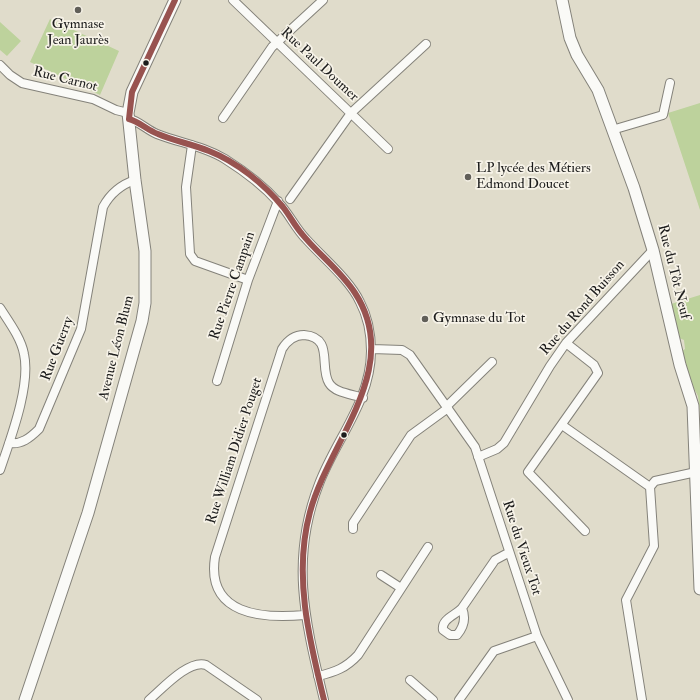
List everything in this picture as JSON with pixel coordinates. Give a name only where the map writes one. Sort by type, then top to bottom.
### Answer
[{"type":"street","name":"Avenue Léon Blum","points":[[25,700],[88,513],[142,321],[145,303],[145,251],[135,180],[129,116],[132,92],[175,0]]},
{"type":"street","name":"Rue Paul Doumer","points":[[232,0],[388,149]]},
{"type":"street","points":[[223,118],[272,47],[323,0]]},
{"type":"street","name":"Rue du Tôt Neuf","points":[[562,0],[570,38],[577,55],[598,90],[634,188],[653,250],[680,365],[693,406],[700,589]]},
{"type":"street","points":[[290,199],[351,113],[426,44]]},
{"type":"street","name":"Rue Carnot","points":[[0,65],[10,75],[22,83],[93,99],[129,116]]},
{"type":"street","points":[[612,130],[663,115],[670,83]]},
{"type":"street","points":[[129,116],[158,134],[192,144],[212,152],[233,164],[278,201],[300,233],[350,287],[360,301],[366,316],[372,350],[370,369],[363,398],[328,462],[319,484],[310,512],[303,562],[302,582],[305,615],[324,700]]},
{"type":"street","points":[[192,144],[186,187],[190,254],[195,261],[248,280]]},
{"type":"street","name":"Rue Guerry","points":[[9,443],[16,444],[26,440],[39,429],[81,329],[103,207],[114,191],[123,184],[135,180]]},
{"type":"street","name":"Rue Pierre Campain","points":[[217,381],[248,280],[278,201]]},
{"type":"street","name":"Rue du Rond Buisson","points":[[478,457],[498,449],[504,443],[553,360],[566,343],[653,250]]},
{"type":"street","points":[[0,308],[21,344],[24,353],[25,365],[20,400],[9,443],[0,470]]},
{"type":"street","name":"Rue William Didier Pouget","points":[[305,615],[270,617],[254,615],[237,608],[228,602],[217,586],[214,577],[215,557],[282,349],[286,343],[296,336],[308,336],[316,339],[324,351],[328,382],[336,389],[363,398]]},
{"type":"street","points":[[566,343],[594,365],[598,373],[562,426],[528,472],[584,531]]},
{"type":"street","name":"Rue du Vieux Tot","points":[[372,350],[402,350],[410,355],[475,447],[508,553],[537,636],[568,700]]},
{"type":"street","points":[[353,528],[353,523],[411,435],[447,407],[492,362]]},
{"type":"street","points":[[562,426],[650,487]]},
{"type":"street","points":[[642,700],[626,600],[654,546],[650,487],[655,481],[696,472]]},
{"type":"street","points":[[318,676],[338,671],[349,665],[358,655],[428,547]]},
{"type":"street","points":[[462,608],[495,560],[508,553]]},
{"type":"street","points":[[382,575],[401,588]]},
{"type":"street","points":[[459,700],[494,651],[537,636]]},
{"type":"street","points":[[149,700],[189,667],[198,664],[206,665],[257,700]]},
{"type":"street","points":[[410,680],[433,700]]},
{"type":"green space","points":[[50,19],[119,51],[100,95],[30,62]]},
{"type":"green space","points":[[0,22],[21,41],[7,56],[0,50]]},
{"type":"green space","points":[[700,103],[700,210],[668,113]]},
{"type":"green space","points":[[700,295],[700,412],[698,396],[691,383],[682,351],[685,349],[684,340],[679,338],[671,304]]},
{"type":"transit line","points":[[129,119],[132,92],[175,0]]},
{"type":"transit line","points":[[129,119],[170,139],[203,149],[230,161],[259,182],[276,198],[297,228],[349,285],[355,293],[368,321],[371,349],[367,377],[358,404],[319,485],[310,512],[305,535],[303,559],[305,606],[308,630],[324,700]]},
{"type":"place","name":"Gymnase Jean Jaurès","points":[[78,10]]},
{"type":"place","name":"LP lycée des Métiers Edmond Doucet","points":[[468,177]]},
{"type":"place","name":"Gymnase du Tot","points":[[425,319]]}]
